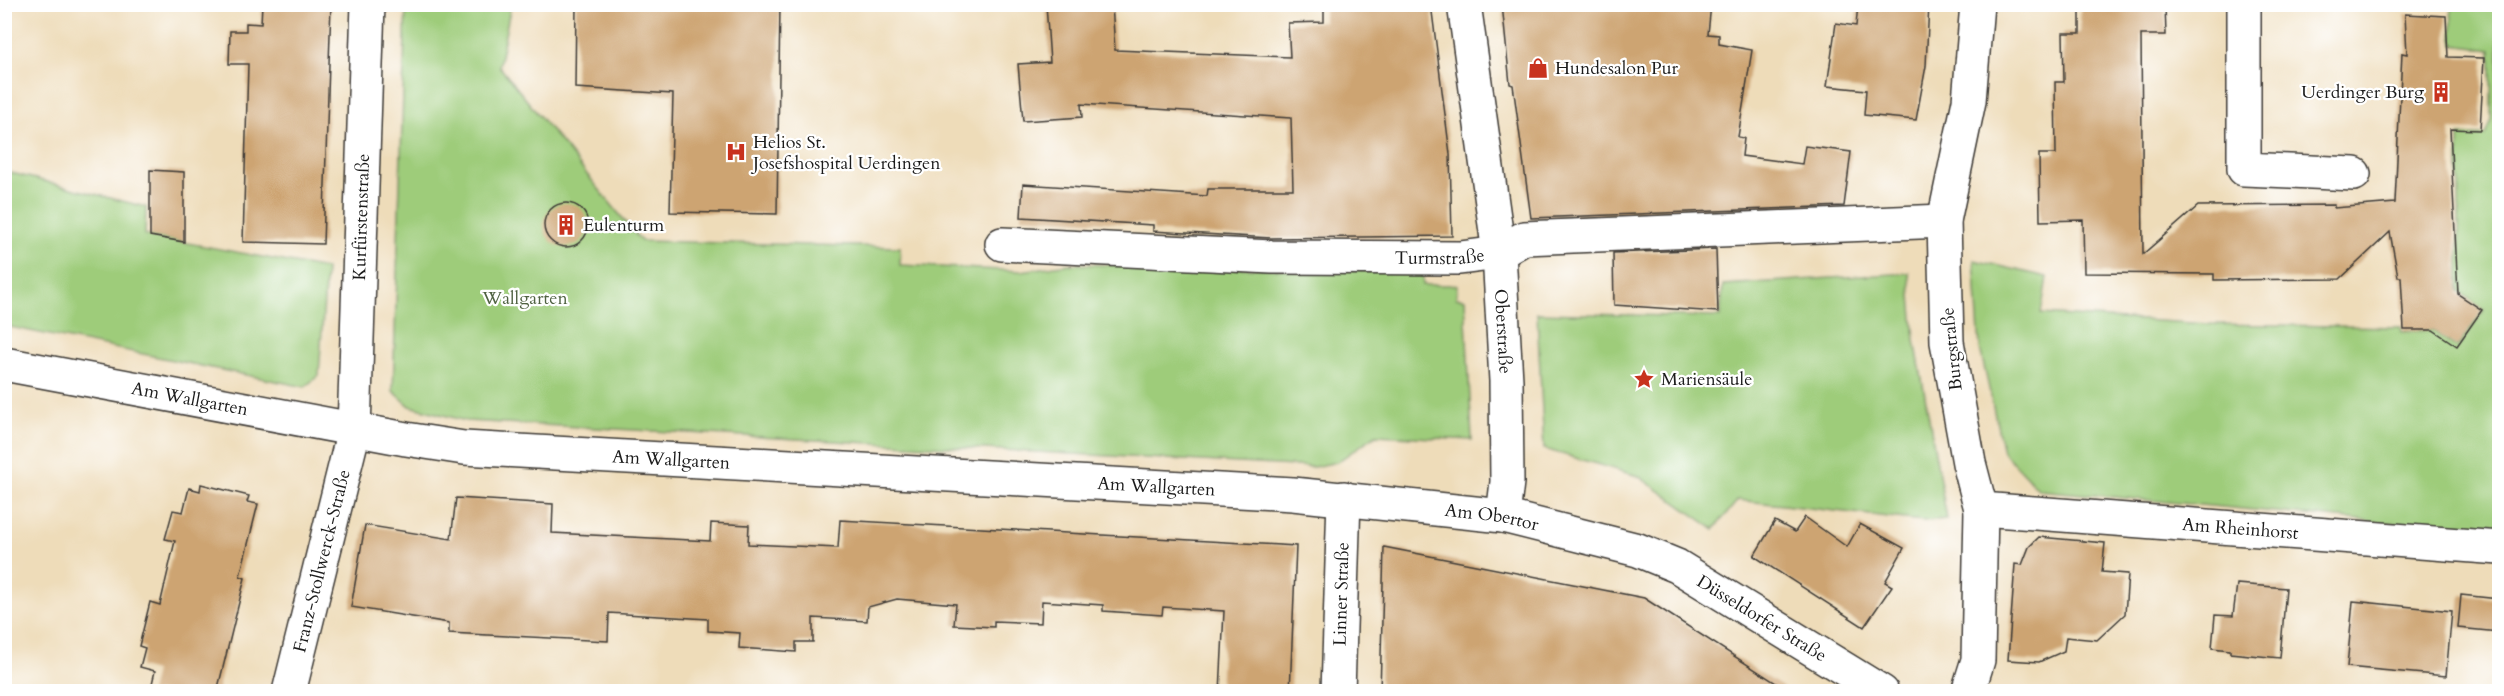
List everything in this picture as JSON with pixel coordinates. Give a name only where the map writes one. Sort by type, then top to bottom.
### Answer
[{"type":"street","name":"Kurfürstenstraße","points":[[354,429],[368,4]]},
{"type":"street","name":"Oberstraße","points":[[1464,4],[1499,253],[1506,381],[1507,482],[1503,516]]},
{"type":"street","name":"Burgstraße","points":[[1968,692],[1978,660],[1981,509],[1969,463],[1947,342],[1944,220],[1969,101],[1977,4]]},
{"type":"street","points":[[2244,4],[2244,169],[2354,174]]},
{"type":"street","name":"Turmstraße","points":[[1002,244],[1272,257],[1460,258],[1499,253],[1524,238],[1944,220]]},
{"type":"street","name":"Am Wallgarten","points":[[4,364],[464,448],[1344,498]]},
{"type":"street","name":"Franz-Stollwerck-Straße","points":[[289,692],[354,429]]},
{"type":"street","name":"Am Obertor","points":[[1344,498],[1503,516],[1638,550]]},
{"type":"street","name":"Linner Straße","points":[[1338,692],[1344,498]]},
{"type":"street","name":"Am Rheinhorst","points":[[1981,509],[2499,548]]},
{"type":"street","name":"Düsseldorfer Straße","points":[[1638,550],[1677,566],[1882,692]]},
{"type":"green space","name":"Wallgarten","points":[[511,4],[499,66],[641,241],[900,247],[900,265],[1021,271],[1069,264],[1423,272],[1423,285],[1457,285],[1456,298],[1465,299],[1472,440],[1376,435],[1337,462],[1314,467],[466,421],[410,406],[393,391],[406,5]]},
{"type":"green space","points":[[2451,5],[2499,5],[2499,533],[2039,490],[2003,452],[1980,348],[1974,260],[2047,277],[2041,314],[2208,324],[2401,327],[2402,332],[2432,330],[2457,348],[2484,310],[2459,291],[2459,135],[2485,135],[2491,119],[2491,50],[2453,45]]},
{"type":"green space","points":[[4,171],[146,207],[145,235],[326,269],[319,375],[305,387],[5,326]]},
{"type":"green space","points":[[1909,273],[1915,340],[1947,519],[1923,521],[1738,500],[1714,529],[1638,476],[1544,449],[1537,313],[1720,317],[1723,285]]},
{"type":"building","points":[[262,4],[331,4],[323,244],[243,242],[248,64],[229,64],[230,31],[246,31],[246,23],[261,24]]},
{"type":"building","points":[[576,4],[780,4],[777,214],[670,212],[673,94],[575,88]]},
{"type":"building","points":[[1046,4],[1112,4],[1115,50],[1290,57],[1288,23],[1324,22],[1324,4],[1431,4],[1450,154],[1452,236],[1271,238],[1153,231],[1153,225],[1021,217],[1023,184],[1207,196],[1208,189],[1293,189],[1291,118],[1081,104],[1082,117],[1023,121],[1018,64],[1050,62]]},
{"type":"building","points":[[1502,4],[1711,4],[1708,34],[1719,35],[1719,44],[1752,50],[1738,137],[1744,138],[1742,156],[1802,164],[1805,146],[1851,152],[1844,206],[1531,218],[1513,85],[1510,84]]},
{"type":"building","points":[[1858,4],[1929,4],[1926,66],[1916,120],[1864,115],[1866,90],[1827,86],[1836,23],[1856,26]]},
{"type":"building","points":[[2080,4],[2165,4],[2166,35],[2141,35],[2143,254],[2198,206],[2334,205],[2334,208],[2395,203],[2402,53],[2407,54],[2405,14],[2446,16],[2448,57],[2484,58],[2480,130],[2450,129],[2458,294],[2482,310],[2457,346],[2433,330],[2404,330],[2401,277],[2398,277],[2390,232],[2340,279],[2214,280],[2214,274],[2084,273],[2083,220],[2040,221],[2039,154],[2056,154],[2055,82],[2064,82],[2063,33],[2080,33]]},
{"type":"building","points":[[150,170],[184,172],[184,242],[150,236]]},
{"type":"building","name":"Eulenturm","points":[[566,203],[582,209],[588,225],[582,241],[566,247],[550,241],[544,225],[550,209]]},
{"type":"building","points":[[1716,249],[1718,312],[1614,305],[1613,253]]},
{"type":"building","points":[[201,484],[249,496],[247,502],[258,504],[240,576],[245,578],[217,692],[150,692],[155,671],[140,667],[145,648],[139,646],[150,602],[160,605],[175,541],[165,539],[173,510],[183,512],[189,488],[200,491]]},
{"type":"building","points":[[456,498],[553,504],[552,533],[710,541],[711,523],[749,525],[748,544],[838,548],[840,520],[1296,546],[1290,692],[1220,692],[1224,611],[1163,607],[1162,615],[1103,611],[1103,605],[1042,601],[1041,623],[994,621],[994,627],[954,625],[956,604],[897,599],[868,607],[867,621],[813,618],[813,642],[796,642],[796,652],[739,648],[740,633],[708,631],[708,619],[609,613],[608,641],[449,633],[449,623],[351,607],[365,525],[451,539]]},
{"type":"building","points":[[1805,517],[1847,547],[1860,524],[1904,548],[1885,582],[1892,586],[1864,627],[1754,556],[1775,521],[1795,532]]},
{"type":"building","points":[[2039,537],[2105,543],[2102,572],[2128,574],[2125,614],[2097,640],[2066,637],[2064,651],[2039,662],[2008,660],[2015,564],[2022,565],[2029,547]]},
{"type":"building","points":[[1384,547],[1644,598],[1790,692],[1380,692]]},
{"type":"building","points":[[2237,584],[2286,588],[2280,658],[2230,653],[2230,650],[2212,648],[2215,615],[2233,616]]},
{"type":"building","points":[[2461,595],[2499,599],[2499,632],[2458,628]]},
{"type":"building","points":[[2353,601],[2452,611],[2446,676],[2347,667]]},
{"type":"place","name":"Hundesalon Pur","points":[[1538,68]]},
{"type":"place","name":"Uerdinger Burg","points":[[2441,92]]},
{"type":"place","name":"Helios St. Josefshospital Uerdingen","points":[[736,152]]},
{"type":"place","name":"Eulenturm","points":[[566,225]]},
{"type":"place","name":"Mariensäule","points":[[1644,379]]}]
